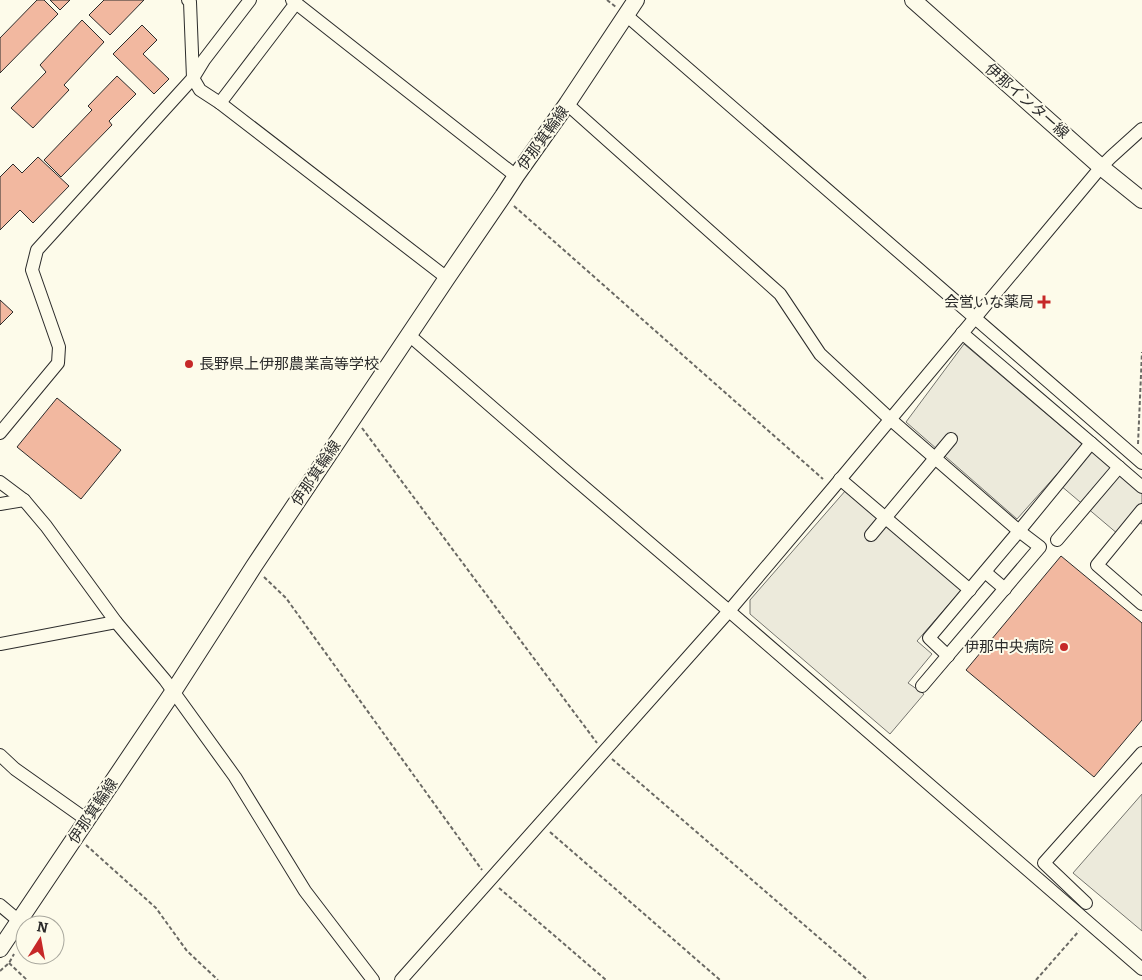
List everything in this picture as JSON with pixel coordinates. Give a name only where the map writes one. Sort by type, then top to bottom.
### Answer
[{"type":"main road","name":"伊那箕輪線","points":[[22,915],[173,692],[254,566],[446,278],[567,104],[636,0]]},
{"type":"main road","name":"伊那インター線","points":[[913,0],[1142,200]]},
{"type":"main road","name":"伊那箕輪線","points":[[5,956],[15,929]]},
{"type":"street","points":[[188,0],[190,2],[194,78],[200,90],[220,103],[446,278]]},
{"type":"street","points":[[0,433],[58,363],[59,347],[32,270],[37,250],[194,78],[204,60],[250,0]]},
{"type":"street","points":[[220,103],[294,1],[516,176]]},
{"type":"street","points":[[626,14],[1140,461]]},
{"type":"street","points":[[567,104],[780,294],[820,354],[890,419],[1040,548],[922,686]]},
{"type":"street","points":[[401,980],[729,611],[1102,167],[1142,129]]},
{"type":"street","points":[[962,333],[1142,487]]},
{"type":"street","points":[[409,335],[1142,970]]},
{"type":"street","points":[[871,534],[951,439]]},
{"type":"street","points":[[948,656],[929,638],[1091,443]]},
{"type":"street","points":[[1057,540],[1119,467]]},
{"type":"street","points":[[0,482],[24,500],[46,526],[116,622],[173,692],[235,777],[305,891],[373,980]]},
{"type":"street","points":[[837,484],[885,518],[970,590]]},
{"type":"street","points":[[0,504],[24,500]]},
{"type":"street","points":[[1142,510],[1097,565],[1142,604]]},
{"type":"street","points":[[984,572],[1005,589]]},
{"type":"street","points":[[0,644],[116,622]]},
{"type":"street","points":[[1086,903],[1044,863],[1142,752]]},
{"type":"street","points":[[0,755],[14,769],[87,820]]},
{"type":"street","points":[[0,905],[15,918]]},
{"type":"path","points":[[503,196],[837,484]]},
{"type":"path","points":[[1140,461],[1142,352]]},
{"type":"path","points":[[354,416],[604,751],[868,980]]},
{"type":"path","points":[[254,566],[286,598],[490,880],[606,980]]},
{"type":"path","points":[[540,824],[720,980]]},
{"type":"path","points":[[76,836],[156,908],[186,951],[218,980]]},
{"type":"path","points":[[1036,980],[1087,922]]},
{"type":"path","points":[[5,956],[27,980]]},
{"type":"shaded area","points":[[964,344],[1083,445],[1017,519],[906,422]]},
{"type":"shaded area","points":[[1091,449],[1142,493],[1142,524],[1140,523],[1125,540],[1060,485]]},
{"type":"shaded area","points":[[846,490],[963,588],[917,641],[932,654],[908,683],[924,694],[890,734],[750,614],[750,600]]},
{"type":"shaded area","points":[[1142,794],[1142,931],[1073,873]]},
{"type":"building","points":[[37,0],[44,0],[58,14],[0,73],[0,38]]},
{"type":"building","points":[[50,0],[70,0],[60,10]]},
{"type":"building","points":[[104,0],[144,0],[110,35],[89,15]]},
{"type":"building","points":[[82,20],[104,42],[64,85],[69,90],[33,128],[11,108],[46,72],[40,65]]},
{"type":"building","points":[[142,25],[157,40],[143,54],[169,79],[154,94],[113,54]]},
{"type":"building","points":[[117,76],[136,94],[109,121],[112,125],[61,177],[44,160],[92,110],[88,106]]},
{"type":"building","points":[[38,157],[69,186],[33,223],[20,210],[0,230],[0,177],[13,164],[22,173]]},
{"type":"building","points":[[0,300],[13,312],[0,325]]},
{"type":"building","points":[[57,398],[121,450],[81,499],[17,447]]},
{"type":"building","name":"伊那中央病院","points":[[1061,556],[1142,623],[1142,720],[1094,777],[966,670]]},
{"type":"place","name":"会営いな薬局","points":[[1044,302]]},
{"type":"place","name":"長野県上伊那農業高等学校","points":[[189,364]]},
{"type":"place","name":"伊那中央病院","points":[[1064,647]]}]
